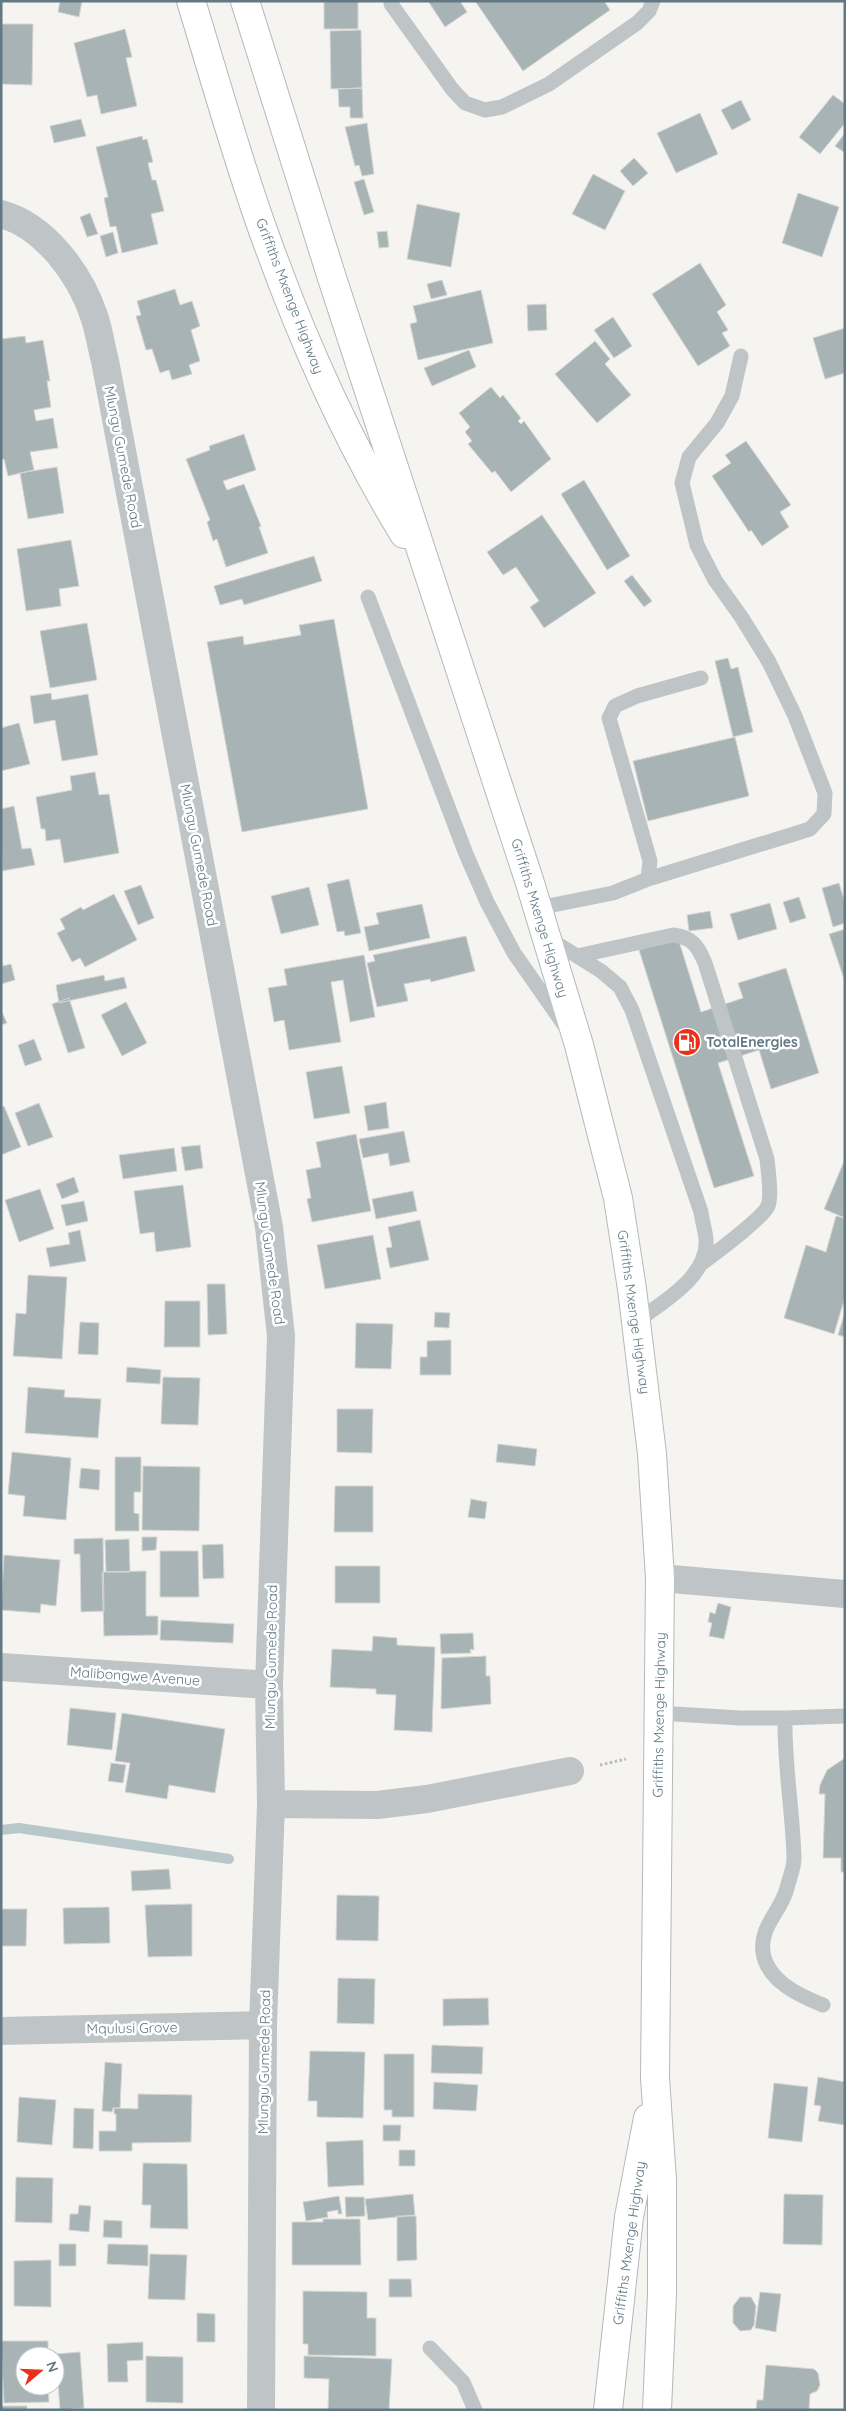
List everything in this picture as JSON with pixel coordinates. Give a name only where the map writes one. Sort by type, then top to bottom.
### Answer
[{"type":"street","name":"Griffiths Mxenge Highway","points":[[245,1],[428,574],[538,908],[579,1045],[618,1198],[636,1322],[652,1454],[660,1578],[655,2078],[662,2180],[662,2294],[657,2410]]},
{"type":"street","name":"Griffiths Mxenge Highway","points":[[191,7],[265,236],[320,375],[377,490],[428,574]]},
{"type":"street","name":"Mlungu Gumede Road","points":[[1,214],[18,219],[48,240],[73,273],[94,314],[109,380],[267,1217],[277,1286],[281,1336],[269,1685],[271,1804],[263,2024],[261,2410]]},
{"type":"street","points":[[660,1578],[845,1594]]},
{"type":"street","name":"Malibongwe Avenue","points":[[1,1667],[269,1685]]},
{"type":"street","points":[[271,1804],[377,1805],[427,1799],[570,1771]]},
{"type":"street","name":"Mqulusi Grove","points":[[1,2031],[263,2024]]},
{"type":"street","name":"Griffiths Mxenge Highway","points":[[608,2410],[629,2217],[655,2078]]},
{"type":"lane","points":[[391,4],[452,89],[465,103],[485,110],[502,107],[550,84],[637,23],[649,12],[653,1]]},
{"type":"lane","points":[[538,908],[613,893],[648,879],[810,828],[824,814],[825,793],[795,716],[769,662],[742,618],[715,580],[697,545],[682,482],[689,457],[717,423],[732,396],[741,356]]},
{"type":"lane","points":[[368,597],[466,854],[487,902],[514,953],[579,1045]]},
{"type":"lane","points":[[648,879],[650,861],[610,718],[615,706],[637,696],[701,678]]},
{"type":"lane","points":[[576,956],[673,935],[685,936],[691,941],[700,952],[705,963],[768,1159],[768,1206],[751,1224],[701,1264],[687,1282],[636,1322]]},
{"type":"lane","points":[[547,937],[600,971],[620,987],[632,1010],[700,1212],[706,1240],[701,1264]]},
{"type":"lane","points":[[658,1713],[740,1718],[845,1716]]},
{"type":"lane","points":[[785,1718],[786,1776],[794,1860],[786,1892],[765,1932],[763,1952],[772,1971],[785,1986],[801,1996],[823,2005]]},
{"type":"lane","points":[[430,2348],[463,2382],[475,2410]]},
{"type":"path","points":[[570,1771],[658,1752]]},
{"type":"building","points":[[60,1],[82,1],[79,17],[58,12]]},
{"type":"building","points":[[324,1],[358,1],[358,29],[324,29]]},
{"type":"building","points":[[428,1],[460,1],[467,12],[445,27]]},
{"type":"building","points":[[475,1],[604,1],[610,10],[523,71]]},
{"type":"building","points":[[1,24],[33,24],[32,85],[1,84]]},
{"type":"building","points":[[125,29],[132,57],[126,58],[137,106],[101,114],[97,95],[87,97],[74,43]]},
{"type":"building","points":[[361,30],[362,88],[331,89],[330,31]]},
{"type":"building","points":[[362,88],[363,118],[350,118],[350,107],[339,107],[338,89]]},
{"type":"building","points":[[833,95],[845,104],[845,123],[820,154],[799,137]]},
{"type":"building","points":[[741,100],[751,120],[732,130],[721,110]]},
{"type":"building","points":[[700,113],[718,154],[676,173],[657,133]]},
{"type":"building","points":[[81,119],[86,136],[54,143],[50,126]]},
{"type":"building","points":[[367,123],[374,174],[362,176],[359,165],[355,166],[345,127]]},
{"type":"building","points":[[845,133],[845,153],[835,146]]},
{"type":"building","points":[[142,136],[143,140],[147,139],[153,162],[148,163],[152,180],[156,180],[164,211],[151,214],[158,244],[122,253],[116,226],[110,227],[104,198],[108,197],[96,147]]},
{"type":"building","points":[[634,158],[648,173],[633,186],[620,171]]},
{"type":"building","points":[[593,174],[625,191],[605,230],[572,214]]},
{"type":"building","points":[[364,179],[374,212],[364,215],[354,182]]},
{"type":"building","points":[[798,193],[839,207],[822,257],[782,243]]},
{"type":"building","points":[[417,204],[460,213],[451,267],[407,259]]},
{"type":"building","points":[[90,213],[98,234],[87,237],[80,217]]},
{"type":"building","points":[[387,231],[389,247],[379,248],[377,232]]},
{"type":"building","points":[[113,232],[118,253],[106,257],[100,236]]},
{"type":"building","points":[[700,263],[726,305],[717,312],[728,330],[722,333],[730,346],[698,366],[652,294]]},
{"type":"building","points":[[442,280],[447,295],[431,299],[427,284]]},
{"type":"building","points":[[175,289],[180,305],[192,301],[200,326],[191,330],[200,361],[189,365],[192,374],[172,380],[169,370],[160,373],[152,349],[146,350],[136,316],[141,315],[137,301]]},
{"type":"building","points":[[481,290],[493,343],[418,360],[410,324],[417,322],[413,306]]},
{"type":"building","points":[[546,304],[547,330],[528,331],[527,305]]},
{"type":"building","points":[[613,317],[632,346],[614,358],[594,330]]},
{"type":"building","points":[[845,328],[845,373],[825,379],[813,338]]},
{"type":"building","points":[[25,336],[26,343],[43,340],[50,381],[47,381],[51,407],[34,410],[36,421],[53,418],[58,448],[30,452],[34,470],[8,476],[4,459],[1,460],[1,339]]},
{"type":"building","points":[[595,341],[610,359],[605,364],[631,395],[597,423],[555,374]]},
{"type":"building","points":[[469,350],[476,367],[432,386],[424,368]]},
{"type":"building","points":[[491,387],[500,398],[503,395],[521,418],[518,421],[521,424],[524,421],[551,459],[511,492],[495,471],[492,473],[468,444],[472,441],[465,432],[470,427],[459,413]]},
{"type":"building","points":[[244,434],[256,470],[223,481],[227,490],[244,484],[261,526],[259,527],[268,553],[226,567],[217,539],[213,541],[207,522],[210,520],[186,459],[210,450],[209,446]]},
{"type":"building","points":[[746,441],[791,505],[780,512],[789,527],[762,546],[751,530],[749,532],[712,476],[731,463],[725,455]]},
{"type":"building","points":[[57,467],[64,513],[28,519],[20,473]]},
{"type":"building","points":[[584,480],[630,556],[607,570],[561,494]]},
{"type":"building","points":[[542,515],[596,593],[544,628],[530,607],[539,601],[516,567],[503,575],[487,552]]},
{"type":"building","points":[[71,540],[79,586],[59,589],[61,606],[26,611],[17,549]]},
{"type":"building","points":[[314,556],[322,581],[244,605],[242,599],[220,605],[214,586]]},
{"type":"building","points":[[632,575],[652,601],[644,607],[624,581]]},
{"type":"building","points":[[334,619],[368,809],[242,832],[207,642],[243,636],[244,645],[301,635],[299,625]]},
{"type":"building","points":[[87,623],[97,680],[50,688],[40,631]]},
{"type":"building","points":[[728,658],[731,669],[738,667],[753,732],[733,737],[715,661]]},
{"type":"building","points":[[51,693],[52,700],[88,694],[98,755],[62,761],[55,720],[34,724],[30,696]]},
{"type":"building","points":[[19,723],[30,764],[1,771],[1,728]]},
{"type":"building","points":[[735,737],[749,796],[648,821],[633,761]]},
{"type":"building","points":[[95,772],[99,795],[109,794],[119,853],[64,863],[60,839],[46,841],[45,829],[41,829],[36,797],[72,790],[70,776]]},
{"type":"building","points":[[14,806],[22,849],[31,848],[35,865],[2,871],[1,809]]},
{"type":"building","points":[[349,879],[361,933],[345,936],[344,931],[337,932],[327,884]]},
{"type":"building","points":[[839,883],[845,903],[845,923],[833,927],[822,888]]},
{"type":"building","points":[[141,885],[154,918],[138,925],[124,891]]},
{"type":"building","points":[[309,887],[319,925],[281,934],[271,896]]},
{"type":"building","points":[[114,894],[137,940],[85,967],[80,958],[72,962],[57,933],[65,929],[60,919],[81,907],[83,910]]},
{"type":"building","points":[[799,897],[806,918],[790,923],[783,902]]},
{"type":"building","points":[[770,903],[777,929],[738,940],[730,914]]},
{"type":"building","points":[[422,904],[430,938],[369,951],[364,927],[379,924],[376,913]]},
{"type":"building","points":[[710,911],[713,928],[689,931],[687,915]]},
{"type":"building","points":[[845,929],[845,982],[829,934]]},
{"type":"building","points":[[466,936],[475,971],[431,982],[430,979],[404,984],[408,1001],[377,1007],[367,963],[375,961],[373,955]]},
{"type":"building","points":[[678,938],[701,1012],[743,998],[738,983],[786,968],[819,1073],[771,1089],[759,1050],[718,1063],[754,1176],[714,1188],[639,950]]},
{"type":"building","points":[[364,955],[375,1017],[350,1022],[343,980],[331,982],[341,1042],[289,1050],[284,1020],[274,1022],[268,988],[287,985],[284,969]]},
{"type":"building","points":[[1,959],[3,966],[11,964],[15,980],[1,984]]},
{"type":"building","points":[[104,975],[105,981],[124,977],[127,988],[59,1003],[56,985]]},
{"type":"building","points":[[69,998],[85,1048],[68,1053],[52,1004]]},
{"type":"building","points":[[126,1002],[147,1043],[122,1056],[101,1015]]},
{"type":"building","points":[[1,1010],[7,1023],[1,1025]]},
{"type":"building","points":[[34,1039],[42,1060],[25,1066],[18,1045]]},
{"type":"building","points":[[342,1066],[350,1113],[314,1119],[306,1072]]},
{"type":"building","points":[[386,1102],[389,1128],[368,1131],[364,1106]]},
{"type":"building","points":[[39,1103],[53,1137],[28,1146],[15,1113]]},
{"type":"building","points":[[4,1106],[21,1147],[1,1155],[1,1107]]},
{"type":"building","points":[[404,1131],[410,1162],[390,1166],[388,1153],[363,1158],[359,1139]]},
{"type":"building","points":[[356,1134],[371,1211],[312,1222],[307,1199],[311,1198],[306,1170],[321,1167],[316,1142]]},
{"type":"building","points":[[200,1145],[203,1168],[185,1171],[181,1147]]},
{"type":"building","points":[[174,1148],[177,1171],[123,1179],[119,1155]]},
{"type":"building","points":[[845,1159],[845,1218],[824,1209]]},
{"type":"building","points":[[74,1177],[79,1192],[62,1199],[56,1184]]},
{"type":"building","points":[[183,1185],[191,1247],[156,1252],[154,1232],[140,1234],[134,1191]]},
{"type":"building","points":[[40,1189],[54,1229],[19,1242],[5,1200]]},
{"type":"building","points":[[413,1191],[417,1211],[376,1219],[372,1199]]},
{"type":"building","points":[[84,1201],[88,1221],[66,1226],[61,1205]]},
{"type":"building","points":[[836,1216],[845,1218],[845,1297],[834,1334],[784,1318],[806,1245],[826,1252]]},
{"type":"building","points":[[420,1220],[429,1260],[390,1268],[386,1248],[392,1247],[388,1227]]},
{"type":"building","points":[[80,1230],[86,1261],[50,1267],[46,1248],[70,1244],[68,1233]]},
{"type":"building","points":[[373,1235],[381,1279],[325,1289],[317,1245]]},
{"type":"building","points":[[28,1275],[67,1277],[62,1359],[13,1356],[16,1313],[26,1314]]},
{"type":"building","points":[[207,1284],[225,1284],[227,1334],[208,1335]]},
{"type":"building","points":[[165,1301],[200,1301],[200,1347],[164,1347]]},
{"type":"building","points":[[435,1312],[450,1313],[449,1328],[434,1327]]},
{"type":"building","points":[[845,1312],[845,1337],[838,1335]]},
{"type":"building","points":[[80,1322],[99,1323],[98,1355],[78,1354]]},
{"type":"building","points":[[356,1323],[393,1324],[391,1369],[355,1368]]},
{"type":"building","points":[[451,1340],[451,1375],[420,1375],[420,1357],[427,1357],[427,1341]]},
{"type":"building","points":[[127,1367],[161,1370],[160,1384],[126,1382]]},
{"type":"building","points":[[163,1377],[200,1378],[198,1425],[161,1424]]},
{"type":"building","points":[[28,1387],[65,1390],[64,1397],[101,1399],[98,1438],[25,1433]]},
{"type":"building","points":[[337,1409],[373,1409],[372,1453],[337,1452]]},
{"type":"building","points":[[498,1444],[537,1449],[535,1466],[496,1462]]},
{"type":"building","points":[[12,1452],[71,1458],[66,1520],[23,1516],[25,1496],[8,1494]]},
{"type":"building","points":[[115,1457],[141,1457],[141,1492],[134,1492],[134,1513],[139,1514],[139,1531],[115,1531]]},
{"type":"building","points":[[143,1466],[200,1467],[199,1531],[142,1530]]},
{"type":"building","points":[[81,1468],[100,1470],[99,1490],[79,1488]]},
{"type":"building","points":[[335,1486],[373,1486],[373,1532],[334,1532]]},
{"type":"building","points":[[471,1499],[487,1502],[485,1519],[468,1517]]},
{"type":"building","points":[[142,1537],[157,1537],[156,1550],[142,1551]]},
{"type":"building","points":[[103,1538],[104,1611],[81,1612],[80,1554],[74,1554],[74,1539]]},
{"type":"building","points":[[129,1539],[130,1572],[106,1572],[105,1540]]},
{"type":"building","points":[[223,1544],[224,1578],[203,1579],[202,1545]]},
{"type":"building","points":[[160,1551],[198,1551],[199,1597],[160,1597]]},
{"type":"building","points":[[4,1555],[60,1560],[56,1606],[41,1604],[40,1613],[1,1610]]},
{"type":"building","points":[[335,1566],[380,1566],[380,1603],[335,1603]]},
{"type":"building","points":[[146,1571],[146,1616],[158,1616],[158,1635],[104,1636],[102,1572]]},
{"type":"building","points":[[718,1603],[731,1607],[724,1639],[709,1636],[712,1623],[708,1622],[710,1612],[715,1614]]},
{"type":"building","points":[[161,1620],[234,1624],[233,1643],[160,1640]]},
{"type":"building","points":[[473,1633],[474,1650],[470,1649],[471,1653],[441,1654],[440,1634]]},
{"type":"building","points":[[373,1636],[397,1638],[397,1645],[435,1647],[432,1732],[394,1730],[396,1695],[376,1694],[376,1689],[330,1687],[332,1649],[372,1651]]},
{"type":"building","points":[[486,1656],[486,1676],[490,1676],[491,1704],[441,1709],[442,1658]]},
{"type":"building","points":[[70,1708],[116,1713],[112,1750],[67,1745]]},
{"type":"building","points":[[122,1713],[225,1729],[215,1793],[169,1785],[167,1799],[125,1792],[130,1763],[115,1761]]},
{"type":"building","points":[[845,1758],[845,1872],[841,1872],[841,1858],[823,1858],[825,1794],[819,1794],[820,1785],[827,1770]]},
{"type":"building","points":[[111,1763],[126,1765],[123,1783],[108,1781]]},
{"type":"building","points":[[169,1869],[171,1889],[132,1891],[131,1871]]},
{"type":"building","points":[[337,1895],[379,1896],[378,1941],[336,1940]]},
{"type":"building","points":[[192,1904],[192,1956],[148,1957],[145,1905]]},
{"type":"building","points":[[109,1907],[110,1943],[64,1944],[63,1908]]},
{"type":"building","points":[[1,1909],[27,1909],[26,1946],[1,1946]]},
{"type":"building","points":[[338,1978],[375,1979],[374,2024],[337,2023]]},
{"type":"building","points":[[488,1998],[489,2025],[443,2026],[443,1999]]},
{"type":"building","points":[[432,2045],[483,2047],[482,2074],[431,2073]]},
{"type":"building","points":[[310,2051],[365,2052],[363,2118],[317,2117],[317,2101],[308,2101]]},
{"type":"building","points":[[384,2054],[414,2054],[414,2117],[392,2117],[392,2110],[384,2110]]},
{"type":"building","points":[[105,2062],[122,2064],[120,2108],[113,2108],[112,2112],[102,2111]]},
{"type":"building","points":[[818,2077],[845,2082],[845,2125],[818,2121],[821,2106],[814,2105]]},
{"type":"building","points":[[434,2082],[478,2085],[476,2111],[433,2109]]},
{"type":"building","points":[[774,2083],[808,2087],[802,2142],[768,2138]]},
{"type":"building","points":[[138,2094],[192,2095],[191,2142],[132,2143],[132,2151],[99,2151],[99,2131],[116,2131],[114,2108],[138,2109]]},
{"type":"building","points":[[19,2097],[56,2100],[52,2145],[17,2142]]},
{"type":"building","points":[[74,2108],[94,2109],[93,2149],[73,2148]]},
{"type":"building","points":[[383,2125],[401,2125],[400,2141],[383,2141]]},
{"type":"building","points":[[363,2140],[364,2185],[328,2187],[326,2142]]},
{"type":"building","points":[[399,2150],[415,2150],[415,2166],[399,2166]]},
{"type":"building","points":[[143,2163],[187,2164],[188,2229],[150,2228],[151,2205],[142,2205]]},
{"type":"building","points":[[16,2177],[53,2178],[52,2223],[15,2222]]},
{"type":"building","points":[[413,2194],[415,2215],[368,2220],[365,2199]]},
{"type":"building","points":[[784,2194],[823,2195],[822,2245],[783,2244]]},
{"type":"building","points":[[339,2196],[342,2214],[338,2214],[338,2210],[327,2212],[328,2217],[306,2221],[303,2202]]},
{"type":"building","points":[[345,2197],[364,2197],[365,2216],[346,2217]]},
{"type":"building","points":[[79,2205],[91,2206],[89,2232],[69,2230],[70,2214],[78,2214]]},
{"type":"building","points":[[397,2216],[416,2216],[417,2260],[397,2261]]},
{"type":"building","points":[[323,2219],[360,2219],[361,2265],[292,2265],[292,2222],[323,2222]]},
{"type":"building","points":[[104,2220],[122,2221],[122,2238],[103,2237]]},
{"type":"building","points":[[59,2244],[76,2244],[76,2266],[59,2266]]},
{"type":"building","points":[[108,2244],[148,2245],[148,2266],[107,2264]]},
{"type":"building","points":[[150,2254],[187,2255],[185,2300],[148,2299]]},
{"type":"building","points":[[51,2260],[51,2307],[14,2306],[14,2261]]},
{"type":"building","points":[[389,2279],[411,2279],[412,2297],[389,2297]]},
{"type":"building","points":[[303,2291],[367,2292],[367,2318],[376,2318],[376,2356],[308,2355],[308,2344],[303,2344]]},
{"type":"building","points":[[760,2292],[781,2294],[776,2332],[755,2328]]},
{"type":"building","points":[[740,2297],[751,2297],[756,2306],[754,2325],[751,2330],[740,2331],[733,2323],[733,2306]]},
{"type":"building","points":[[197,2313],[215,2314],[215,2342],[197,2342]]},
{"type":"building","points":[[1,2341],[48,2341],[48,2346],[15,2346],[15,2396],[49,2396],[49,2402],[4,2403]]},
{"type":"building","points":[[143,2342],[143,2360],[127,2361],[128,2382],[108,2382],[107,2344]]},
{"type":"building","points":[[80,2352],[84,2408],[60,2410],[59,2396],[65,2396],[65,2353]]},
{"type":"building","points":[[146,2356],[183,2357],[183,2403],[146,2402]]},
{"type":"building","points":[[304,2356],[392,2359],[389,2410],[328,2410],[329,2379],[304,2378]]},
{"type":"building","points":[[766,2365],[814,2369],[818,2373],[820,2385],[817,2391],[810,2394],[809,2410],[756,2410],[757,2400],[763,2400]]},
{"type":"building","points":[[1,2406],[27,2406],[27,2410],[1,2410]]},
{"type":"waterway","points":[[1,1830],[19,1828],[229,1859]]},
{"type":"place","name":"TotalEnergies","points":[[687,1042]]}]
